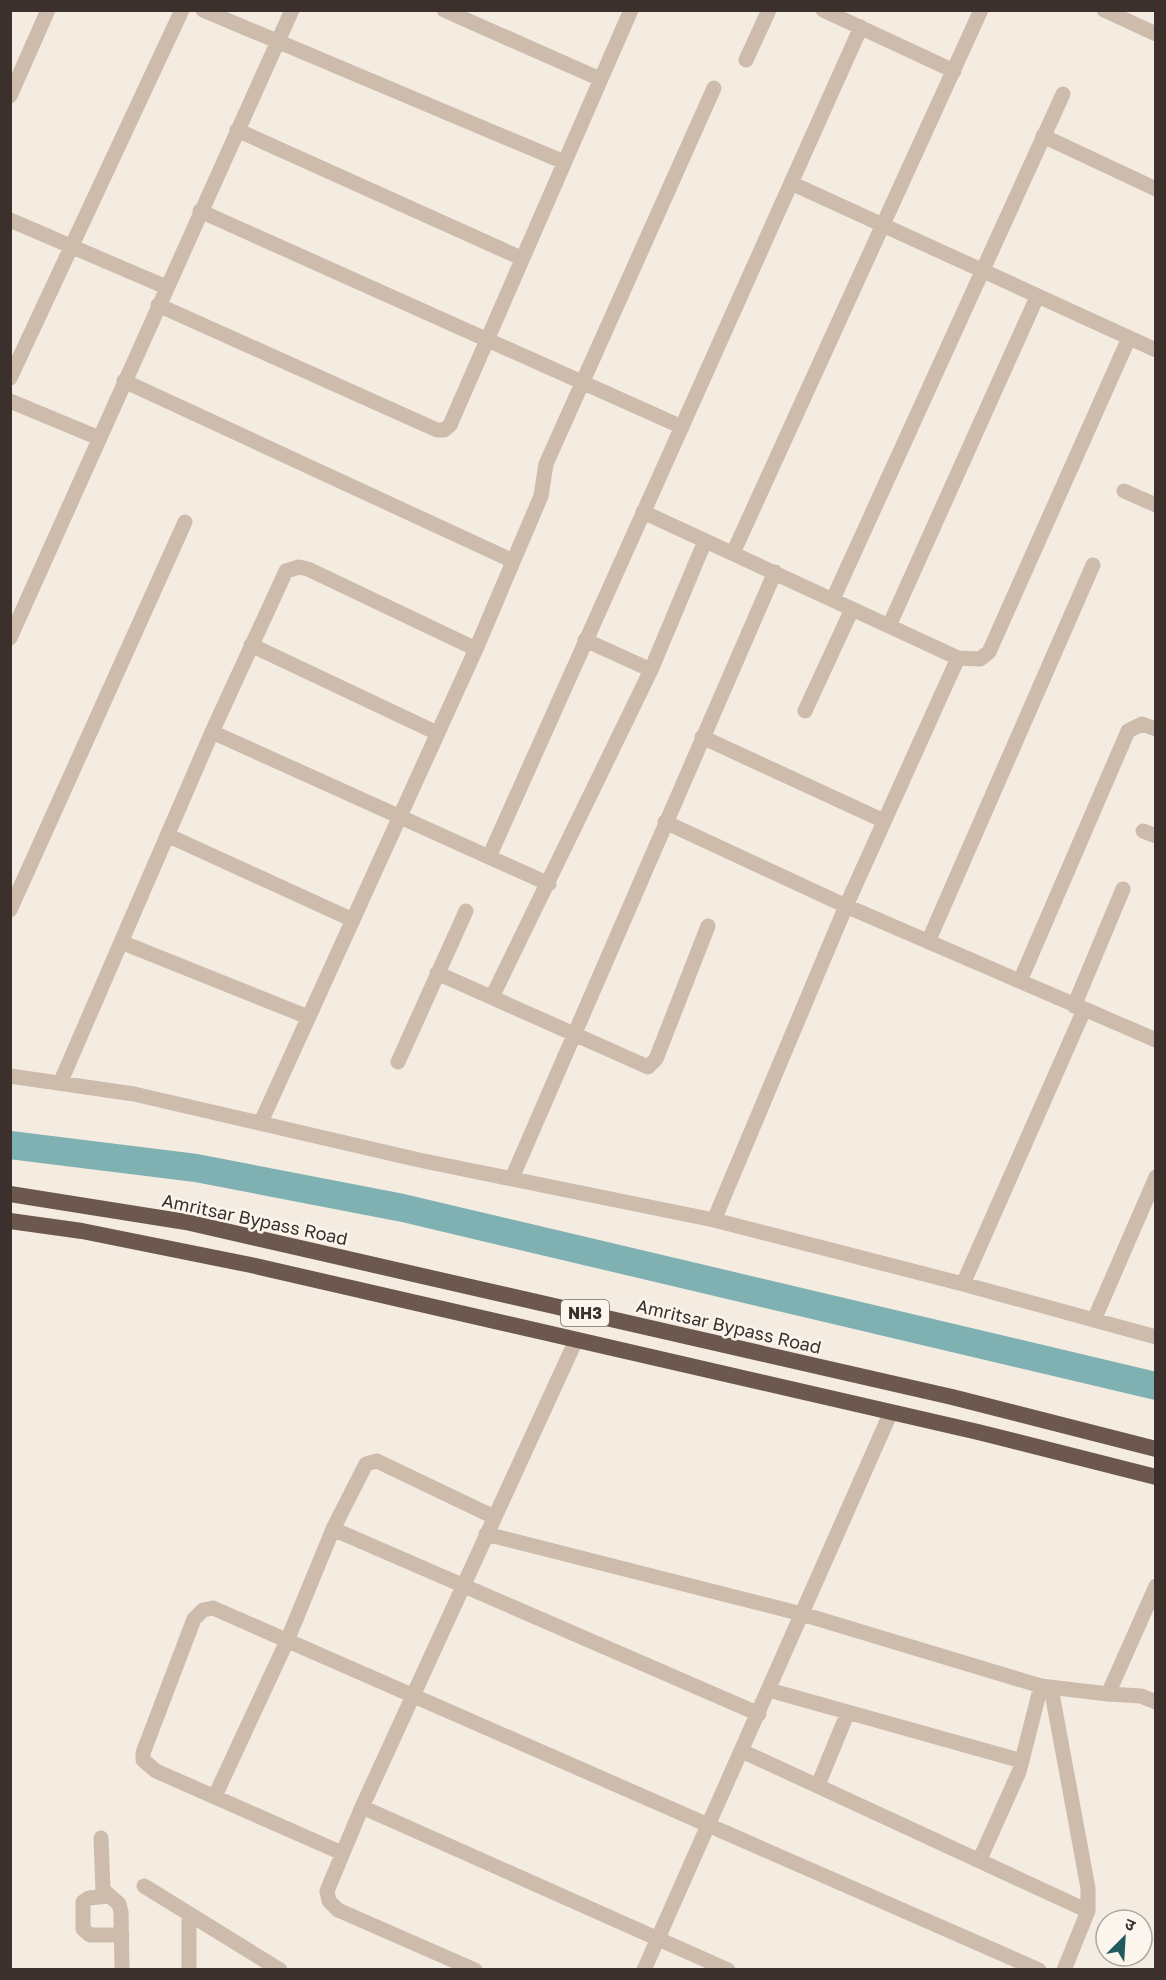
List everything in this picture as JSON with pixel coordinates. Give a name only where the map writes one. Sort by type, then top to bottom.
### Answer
[{"type":"highway","name":"Amritsar Bypass Road","points":[[10,1194],[186,1222],[951,1397],[1155,1449]]},
{"type":"highway","name":"NH3","points":[[10,1221],[82,1231],[240,1262],[891,1412],[1155,1476]]},
{"type":"street","points":[[10,96],[48,10]]},
{"type":"street","points":[[10,378],[182,10]]},
{"type":"street","points":[[203,10],[564,162]]},
{"type":"street","points":[[11,637],[292,10]]},
{"type":"street","points":[[444,10],[600,79]]},
{"type":"street","points":[[747,60],[769,10]]},
{"type":"street","points":[[823,10],[954,71]]},
{"type":"street","points":[[733,553],[981,10]]},
{"type":"street","points":[[1104,10],[1155,34]]},
{"type":"street","points":[[158,305],[440,430],[450,425],[600,79],[626,12]]},
{"type":"street","points":[[489,856],[861,27]]},
{"type":"street","points":[[261,1122],[397,818],[476,649],[542,496],[546,464],[714,88]]},
{"type":"street","points":[[833,599],[1063,94]]},
{"type":"street","points":[[237,130],[521,258]]},
{"type":"street","points":[[1043,136],[1155,189]]},
{"type":"street","points":[[791,183],[1155,350]]},
{"type":"street","points":[[200,211],[682,427]]},
{"type":"street","points":[[10,220],[166,287]]},
{"type":"street","points":[[889,626],[1037,297]]},
{"type":"street","points":[[643,512],[958,658],[980,659],[989,652],[1129,338]]},
{"type":"street","points":[[124,381],[513,561]]},
{"type":"street","points":[[10,401],[99,438]]},
{"type":"street","points":[[1124,491],[1155,505]]},
{"type":"street","points":[[10,909],[185,522]]},
{"type":"street","points":[[492,997],[549,884],[651,670],[705,541]]},
{"type":"street","points":[[928,942],[1093,565]]},
{"type":"street","points":[[61,1081],[212,732],[281,577],[286,571],[299,567],[308,569],[476,649]]},
{"type":"street","points":[[512,1178],[775,572]]},
{"type":"street","points":[[805,711],[852,609]]},
{"type":"street","points":[[585,640],[651,670]]},
{"type":"street","points":[[251,645],[436,734]]},
{"type":"street","points":[[714,1220],[846,906],[958,658]]},
{"type":"street","points":[[1020,981],[1128,732],[1142,724],[1155,729]]},
{"type":"street","points":[[212,732],[397,818],[549,884]]},
{"type":"street","points":[[702,737],[884,821]]},
{"type":"street","points":[[665,822],[846,906],[1155,1040]]},
{"type":"street","points":[[167,835],[353,920]]},
{"type":"street","points":[[963,1284],[1079,1008],[1123,889]]},
{"type":"street","points":[[398,1062],[466,911]]},
{"type":"street","points":[[437,973],[643,1067],[651,1066],[708,926]]},
{"type":"street","points":[[121,942],[308,1017]]},
{"type":"street","points":[[10,1076],[61,1081],[134,1094],[419,1160],[714,1220],[963,1284],[1155,1337]]},
{"type":"street","points":[[1094,1320],[1155,1176]]},
{"type":"street","points":[[475,1970],[333,1906],[327,1891],[362,1807],[576,1340]]},
{"type":"street","points":[[644,1970],[891,1412]]},
{"type":"street","points":[[215,1796],[287,1641],[333,1529],[361,1469],[371,1461],[377,1461],[494,1517]]},
{"type":"street","points":[[333,1529],[759,1714]]},
{"type":"street","points":[[486,1534],[802,1614],[1046,1687],[1141,1696],[1155,1702]]},
{"type":"street","points":[[1108,1694],[1155,1586]]},
{"type":"street","points":[[342,1853],[151,1768],[144,1760],[143,1753],[195,1619],[202,1610],[213,1608],[1039,1970]]},
{"type":"street","points":[[980,1859],[1022,1761],[1046,1687]]},
{"type":"street","points":[[1046,1687],[1088,1888],[1088,1911],[1064,1970]]},
{"type":"street","points":[[769,1690],[1022,1761]]},
{"type":"street","points":[[818,1785],[848,1712]]},
{"type":"street","points":[[742,1751],[980,1859],[1088,1911]]},
{"type":"street","points":[[362,1807],[728,1970]]},
{"type":"street","points":[[101,1838],[102,1888],[121,1907],[122,1970]]},
{"type":"street","points":[[144,1886],[189,1916],[280,1970]]},
{"type":"street","points":[[108,1896],[88,1898],[83,1902],[83,1929],[90,1935],[122,1935]]},
{"type":"street","points":[[189,1916],[189,1970]]},
{"type":"waterway","points":[[10,1145],[196,1168],[403,1208],[1156,1386]]}]
